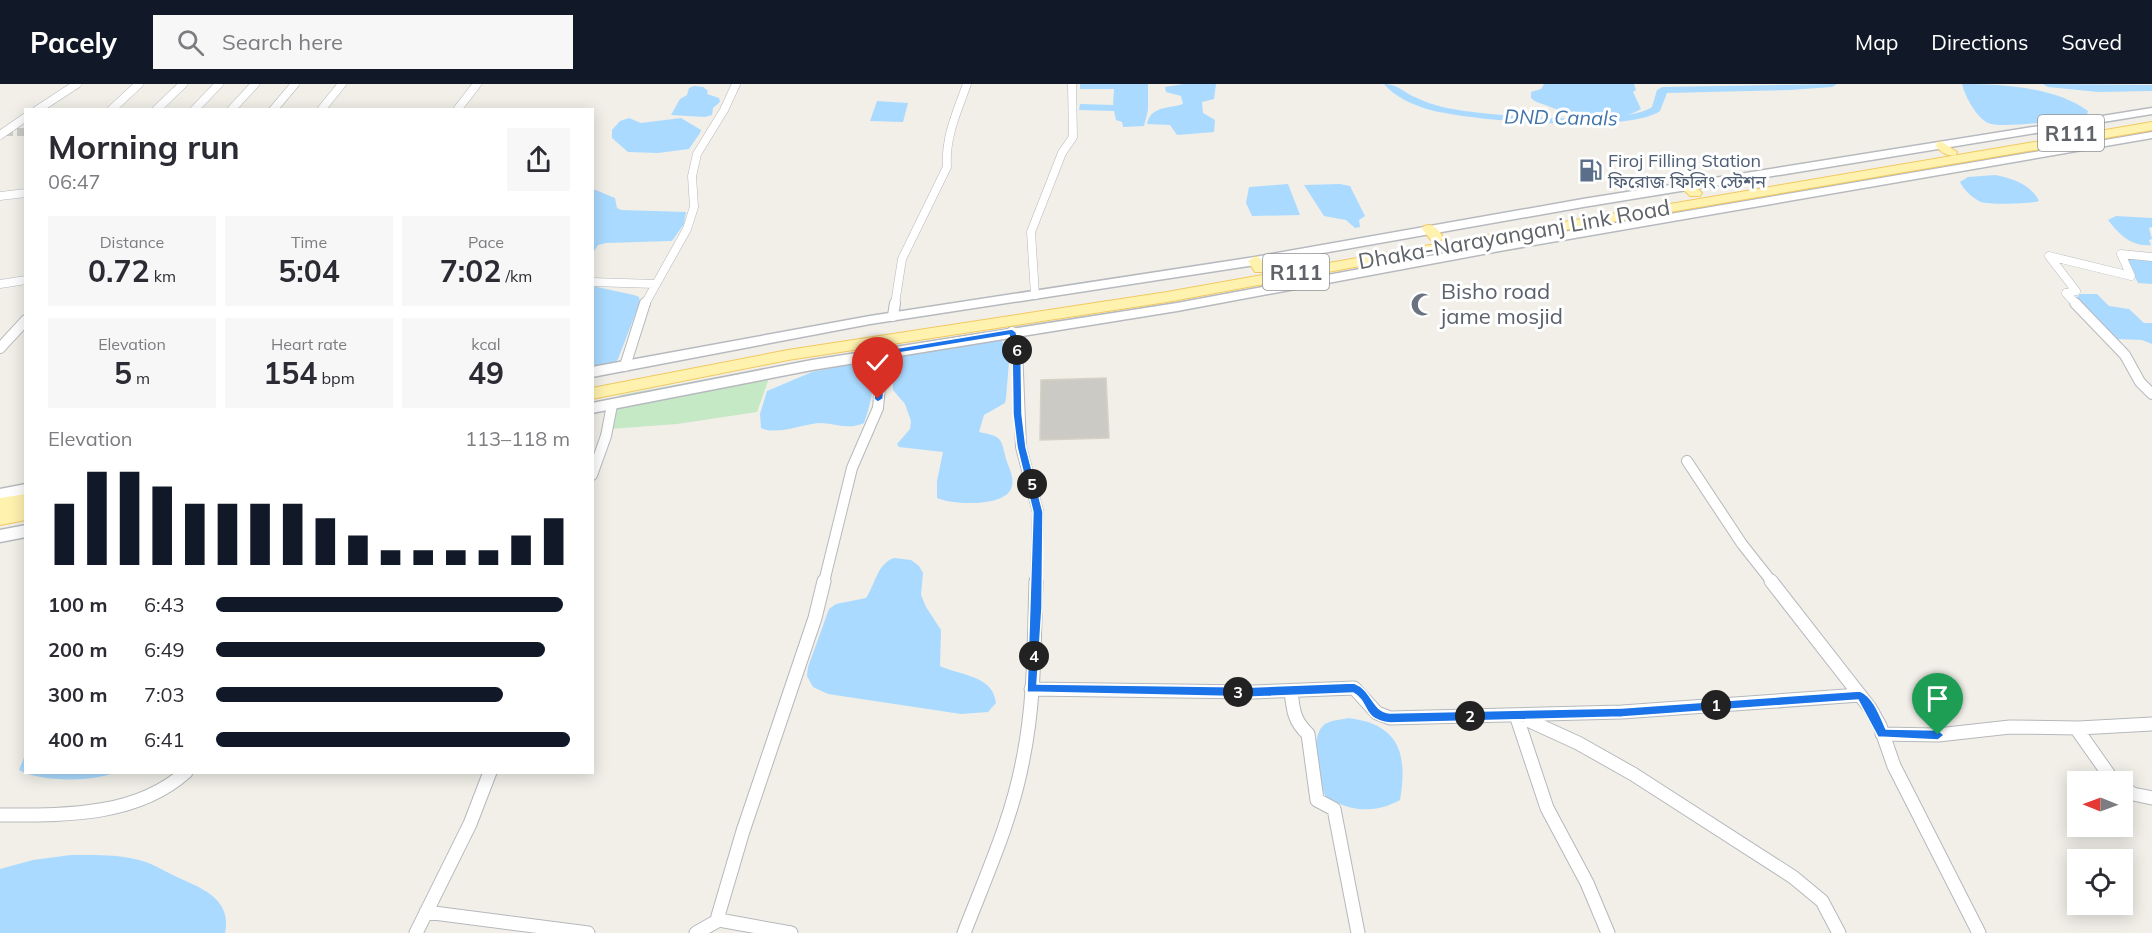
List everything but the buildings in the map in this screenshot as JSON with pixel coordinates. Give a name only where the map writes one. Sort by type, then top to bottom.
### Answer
[{"type":"main road","name":"Dhaka-Narayanganj Link Road","points":[[594,394],[788,355],[1386,262],[1717,205],[1956,156],[2152,120]]},
{"type":"main road","name":"Dhaka-Narayanganj Link Road","points":[[1994,149],[2152,126]]},
{"type":"main road","name":"Dhaka-Narayanganj Link Road","points":[[594,383],[810,342],[1037,304],[1189,284],[1258,265],[1432,233],[1691,190],[1956,156]]},
{"type":"main road","points":[[0,505],[24,500]]},
{"type":"main road","points":[[0,518],[24,513]]},
{"type":"street","points":[[40,108],[77,84]]},
{"type":"street","points":[[113,108],[139,84]]},
{"type":"street","points":[[158,108],[183,84]]},
{"type":"street","points":[[196,108],[219,84]]},
{"type":"street","points":[[233,108],[255,84]]},
{"type":"street","points":[[275,108],[295,84]]},
{"type":"street","points":[[323,108],[342,84]]},
{"type":"street","points":[[459,108],[477,84]]},
{"type":"street","points":[[625,366],[655,284],[673,260],[693,217],[695,205],[692,178],[697,155],[705,135],[723,111],[736,84]]},
{"type":"street","points":[[893,316],[902,259],[947,167],[946,152],[950,130],[967,84]]},
{"type":"street","points":[[1035,295],[1031,232],[1062,153],[1073,137],[1072,84]]},
{"type":"street","points":[[1956,156],[2152,111]]},
{"type":"street","points":[[0,135],[24,118]]},
{"type":"street","points":[[1956,156],[2152,135]]},
{"type":"street","points":[[0,196],[24,194]]},
{"type":"street","points":[[2152,257],[2121,254],[2131,276],[2049,256],[2076,291],[2066,293],[2125,355],[2140,382],[2152,394]]},
{"type":"street","points":[[594,408],[883,353],[1177,306],[1386,262]]},
{"type":"street","points":[[594,372],[893,316],[1258,265]]},
{"type":"street","points":[[0,284],[24,280]]},
{"type":"street","points":[[594,282],[655,284]]},
{"type":"street","points":[[0,348],[24,322]]},
{"type":"street","points":[[964,933],[1013,803],[1024,757],[1031,689],[1038,512],[1021,447],[1017,356],[1012,332]]},
{"type":"street","points":[[719,920],[724,891],[815,618],[852,468],[878,408],[883,353]]},
{"type":"street","points":[[594,469],[606,436],[612,405]]},
{"type":"street","points":[[1687,461],[1742,544],[1870,708],[1894,766],[1979,933]]},
{"type":"street","points":[[0,495],[24,490]]},
{"type":"street","points":[[0,536],[24,531]]},
{"type":"street","points":[[1031,689],[1291,691],[1354,688],[1362,692],[1372,711],[1380,717],[1390,718],[1622,712],[1860,696]]},
{"type":"street","points":[[1291,691],[1294,717],[1298,725],[1308,734],[1317,800],[1334,809],[1358,933]]},
{"type":"street","points":[[1516,715],[1547,808],[1587,883],[1608,933]]},
{"type":"street","points":[[1516,715],[1543,726],[1590,751],[1700,816],[1778,867],[1821,900],[1830,912],[1839,933]]},
{"type":"street","points":[[1882,734],[1938,735],[2010,727],[2076,728],[2152,724]]},
{"type":"street","points":[[2076,728],[2106,771]]},
{"type":"street","points":[[0,815],[57,813],[143,801],[164,791],[184,774]]},
{"type":"street","points":[[416,933],[470,824],[489,774]]},
{"type":"street","points":[[2133,794],[2152,798]]},
{"type":"street","points":[[426,912],[588,933]]},
{"type":"street","points":[[696,933],[719,920],[791,933]]},
{"type":"green space","points":[[773,367],[757,412],[677,424],[609,429],[620,395]]},
{"type":"water","points":[[1080,84],[1148,84],[1148,110],[1144,126],[1123,127],[1122,122],[1116,120],[1114,111],[1079,110],[1080,104],[1113,105],[1114,89],[1080,89]]},
{"type":"water","points":[[1184,84],[1216,84],[1214,99],[1202,102],[1203,113],[1215,120],[1214,132],[1177,135],[1170,125],[1147,124],[1152,114],[1157,111],[1183,104],[1181,96],[1166,92],[1165,87]]},
{"type":"water","points":[[1544,84],[1634,84],[1636,90],[1633,92],[1641,109],[1619,117],[1607,118],[1570,114],[1531,98],[1531,92],[1541,89]]},
{"type":"water","points":[[1962,84],[2027,88],[2060,97],[2088,111],[2087,115],[2067,119],[1995,125],[1988,123],[1975,111]]},
{"type":"water","points":[[703,87],[708,91],[707,94],[719,98],[720,102],[713,108],[712,115],[705,117],[671,115],[680,99],[687,95],[689,88]]},
{"type":"water","points":[[877,101],[908,103],[903,122],[870,121]]},
{"type":"water","points":[[629,118],[641,123],[681,118],[701,130],[689,149],[658,153],[628,152],[612,138],[612,130],[620,121]]},
{"type":"water","points":[[1995,175],[2026,186],[2039,201],[2010,204],[1981,202],[1969,194],[1960,182],[1968,177]]},
{"type":"water","points":[[1288,184],[1300,215],[1252,216],[1246,203],[1249,187]]},
{"type":"water","points":[[1304,185],[1350,186],[1365,216],[1359,220],[1360,227],[1355,228],[1346,220],[1324,216]]},
{"type":"water","points":[[594,189],[615,198],[617,208],[621,210],[686,212],[684,224],[672,241],[598,245],[594,251]]},
{"type":"water","points":[[2116,216],[2152,218],[2152,227],[2149,228],[2151,245],[2137,244],[2121,235],[2108,220]]},
{"type":"water","points":[[2125,256],[2152,258],[2152,284],[2138,283]]},
{"type":"water","points":[[594,286],[639,297],[640,302],[614,364],[594,369]]},
{"type":"water","points":[[2080,294],[2097,294],[2109,306],[2129,309],[2144,323],[2152,323],[2152,344],[2142,340],[2116,339],[2081,305],[2077,297]]},
{"type":"water","points":[[1002,341],[1009,362],[1006,398],[1005,403],[984,415],[979,432],[1000,440],[1012,475],[1011,489],[1006,495],[988,502],[965,503],[937,498],[937,481],[943,452],[899,447],[897,444],[910,429],[911,421],[905,404],[893,390],[895,365],[904,353],[952,349],[966,343]]},
{"type":"water","points":[[847,365],[868,367],[871,373],[872,395],[864,423],[849,426],[822,423],[775,431],[761,428],[760,414],[767,391],[812,372]]},
{"type":"water","points":[[894,558],[911,560],[919,566],[923,573],[921,595],[941,630],[940,666],[975,678],[989,687],[996,703],[988,712],[961,714],[828,694],[813,687],[807,676],[808,667],[829,609],[836,604],[866,598],[880,569]]},
{"type":"water","points":[[1348,718],[1365,721],[1379,727],[1389,734],[1396,744],[1401,755],[1402,768],[1400,800],[1381,808],[1362,809],[1343,805],[1325,796],[1317,758],[1317,738],[1325,724]]},
{"type":"water","points":[[24,758],[24,772],[19,770]]},
{"type":"water","points":[[28,774],[110,774],[80,779],[39,777]]},
{"type":"water","points":[[71,855],[137,859],[198,887],[214,897],[220,904],[226,922],[225,933],[0,933],[0,869],[33,860]]},
{"type":"waterway","name":"DND Canals","points":[[1389,84],[1412,100],[1456,113],[1559,120],[1642,116],[1656,109],[1662,90],[1832,84]]},
{"type":"waterway","name":"DND Canals","points":[[2048,84],[2098,89],[2152,88]]},
{"type":"tunnel","points":[[5,132],[24,132]]},
{"type":"place","name":"Firoj Filling Station ফিরোজ ফিলিং স্টেশন","points":[[1590,170]]},
{"type":"place","name":"Bisho road jame mosjid","points":[[1423,304]]},
{"type":"route","points":[[878,399],[882,379],[883,353],[1012,332],[1017,348],[1021,447],[1038,512],[1038,571],[1031,689],[1253,692],[1354,688],[1362,692],[1372,711],[1380,717],[1390,718],[1580,714],[1860,696],[1870,708],[1882,734],[1938,735]]}]
